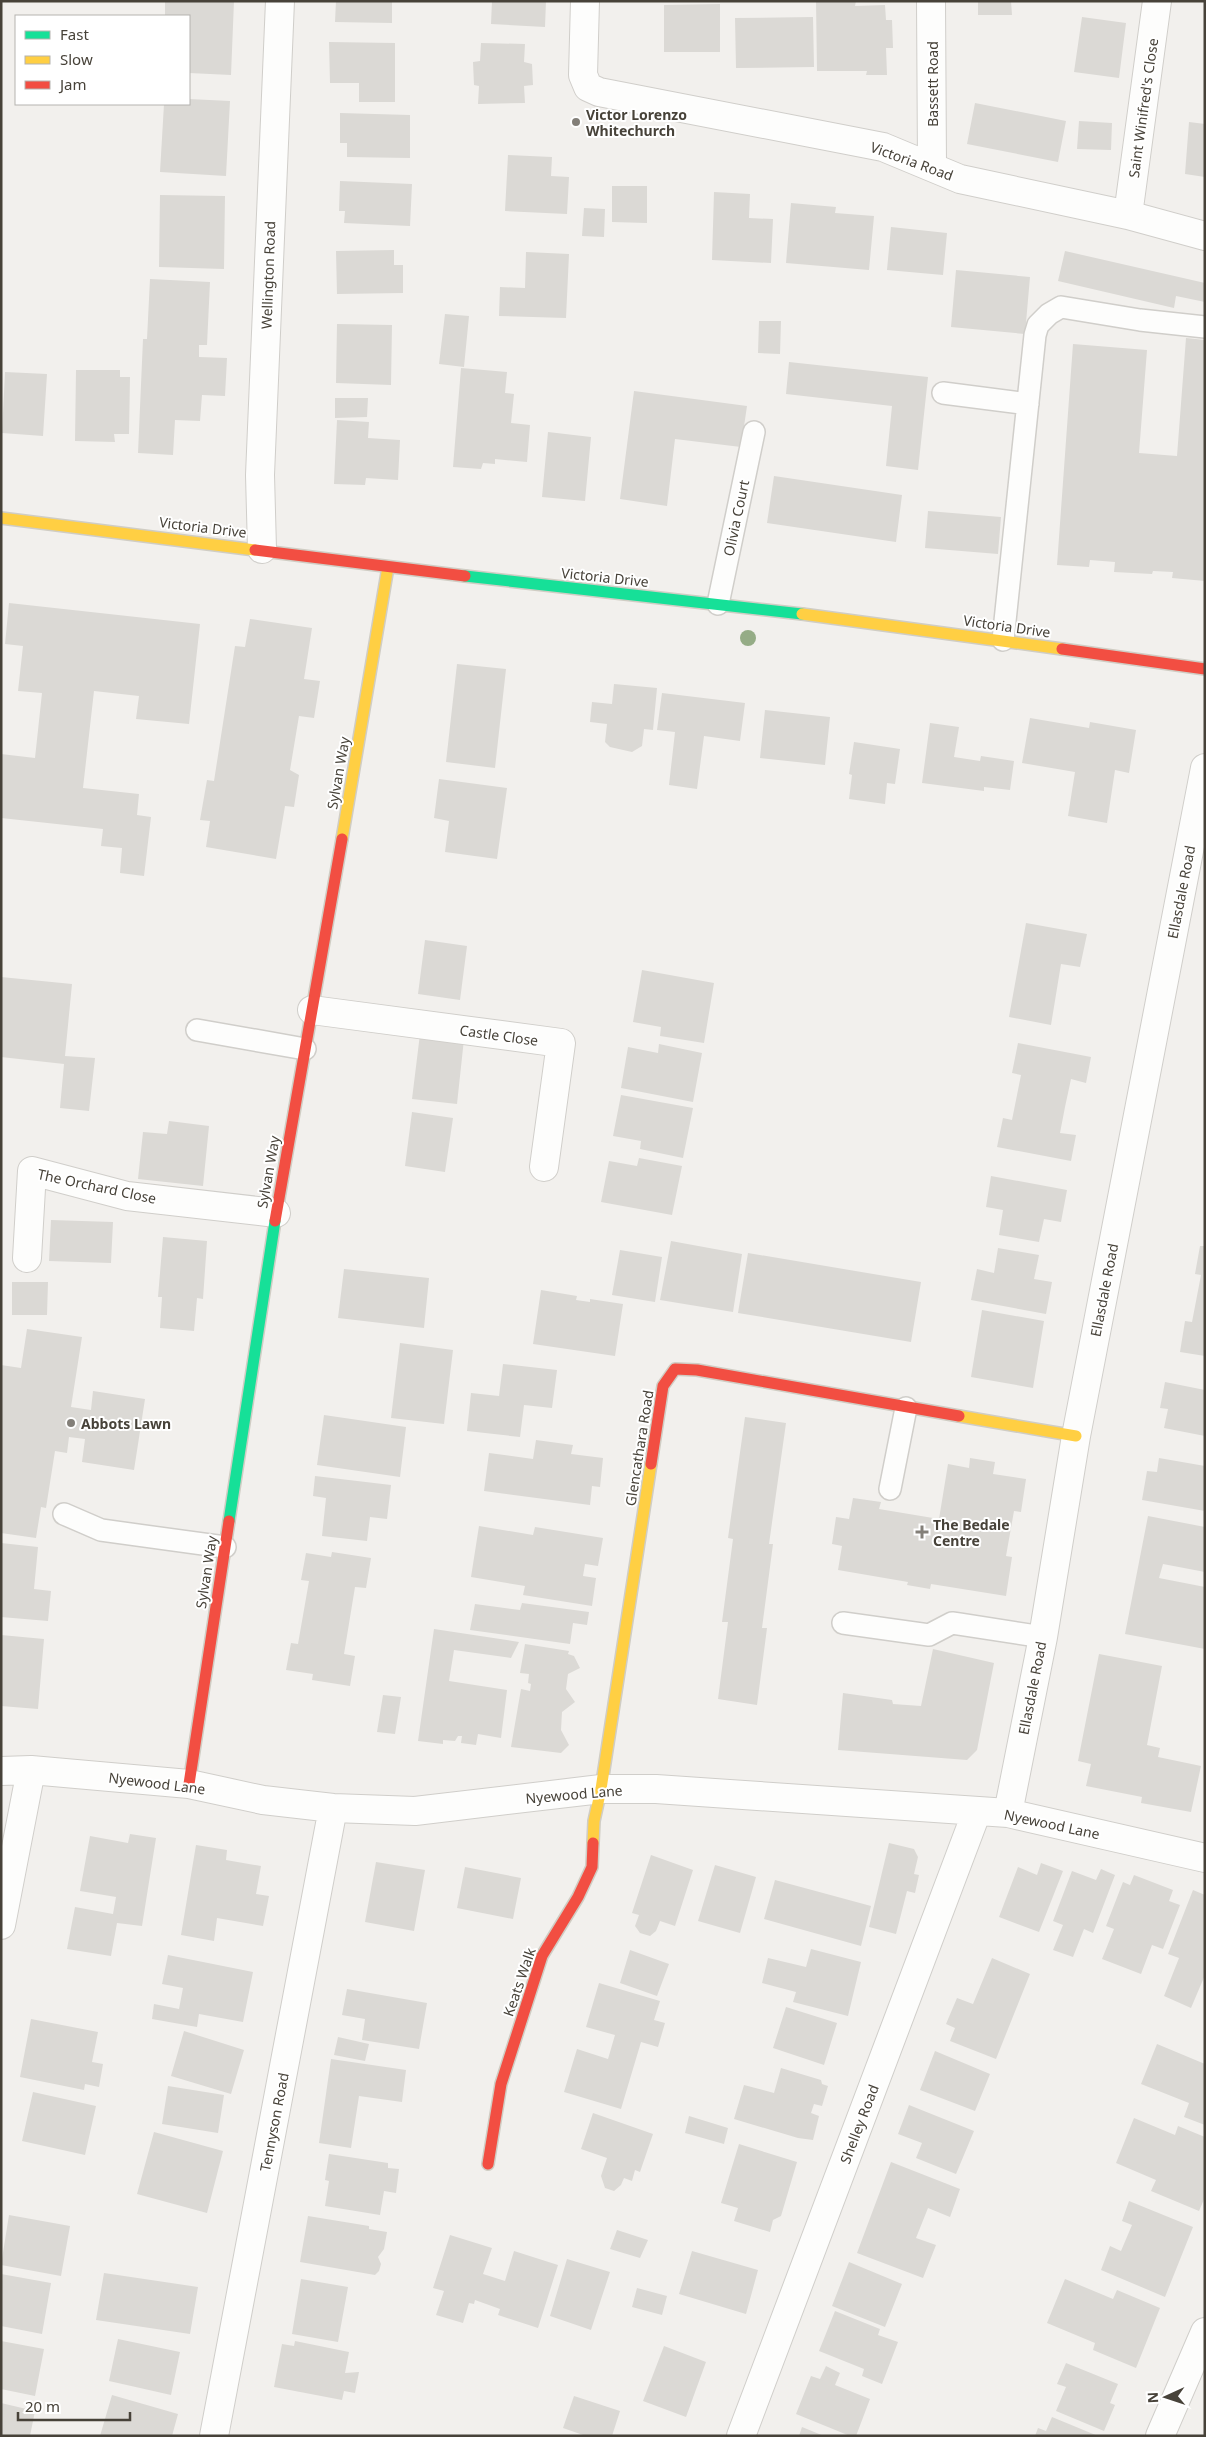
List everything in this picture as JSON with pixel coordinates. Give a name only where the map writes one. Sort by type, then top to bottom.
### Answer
[{"type":"street","name":"Wellington Road","points":[[262,549],[260,475],[280,1]]},
{"type":"street","name":"Victoria Road","points":[[586,1],[583,74],[588,87],[599,92],[883,147],[960,179],[1128,215],[1205,236]]},
{"type":"street","name":"Bassett Road","points":[[931,1],[932,166]]},
{"type":"street","name":"Saint Winifred's Close","points":[[1128,215],[1157,1]]},
{"type":"street","name":"Victoria Drive","points":[[1,518],[262,549],[388,567],[718,604],[1003,640],[1205,669]]},
{"type":"street","name":"Sylvan Way","points":[[189,1784],[276,1213],[306,1049],[388,567]]},
{"type":"street","name":"Ellasdale Road","points":[[1008,1813],[1042,1637],[1076,1436],[1205,768]]},
{"type":"street","name":"Castle Close","points":[[312,1010],[561,1043],[544,1167]]},
{"type":"street","name":"The Orchard Close","points":[[27,1258],[32,1171],[127,1196],[276,1213]]},
{"type":"street","name":"Glencathara Road","points":[[601,1789],[663,1386],[675,1369],[697,1370],[906,1408],[1076,1436]]},
{"type":"street","name":"Nyewood Lane","points":[[1,1771],[31,1770],[189,1784],[263,1800],[333,1808],[415,1811],[601,1789],[656,1789],[1008,1813],[1205,1858]]},
{"type":"street","points":[[1,1925],[31,1770]]},
{"type":"street","name":"Keats Walk","points":[[488,2164],[501,2084],[542,1956],[578,1897],[592,1866],[594,1822],[601,1789]]},
{"type":"street","name":"Tennyson Road","points":[[214,2436],[333,1808]]},
{"type":"street","name":"Shelley Road","points":[[740,2436],[977,1811]]},
{"type":"street","points":[[1160,2436],[1205,2332]]},
{"type":"lane","points":[[1003,640],[1035,335],[1038,325],[1049,314],[1062,307],[1156,322],[1205,327]]},
{"type":"lane","points":[[944,393],[1028,404]]},
{"type":"lane","name":"Olivia Court","points":[[718,604],[754,432]]},
{"type":"lane","points":[[197,1030],[306,1049]]},
{"type":"lane","points":[[890,1489],[906,1408]]},
{"type":"lane","points":[[64,1514],[101,1530],[225,1547]]},
{"type":"lane","points":[[843,1623],[929,1635],[952,1623],[1042,1637]]},
{"type":"building","points":[[165,1],[234,1],[231,75],[190,73],[190,15],[165,15]]},
{"type":"building","points":[[336,1],[392,1],[392,23],[335,22]]},
{"type":"building","points":[[492,1],[546,1],[545,27],[491,24]]},
{"type":"building","points":[[816,1],[856,1],[855,6],[885,5],[886,20],[892,20],[893,48],[886,48],[887,75],[866,75],[867,71],[817,71]]},
{"type":"building","points":[[978,1],[1011,1],[1012,15],[978,15]]},
{"type":"building","points":[[720,4],[720,52],[664,52],[664,5]]},
{"type":"building","points":[[813,17],[814,67],[736,68],[735,18]]},
{"type":"building","points":[[1082,17],[1126,23],[1119,78],[1074,72]]},
{"type":"building","points":[[329,42],[395,43],[395,102],[359,102],[359,83],[330,83]]},
{"type":"building","points":[[481,43],[525,44],[524,62],[532,64],[533,85],[524,86],[525,103],[478,104],[479,86],[474,85],[473,62],[480,61]]},
{"type":"building","points":[[190,99],[230,101],[226,176],[160,172],[164,105],[190,105]]},
{"type":"building","points":[[975,103],[1066,121],[1058,162],[967,144]]},
{"type":"building","points":[[340,113],[410,115],[410,158],[347,157],[347,143],[340,143]]},
{"type":"building","points":[[1079,121],[1112,123],[1111,150],[1077,149]]},
{"type":"building","points":[[1189,122],[1205,124],[1205,177],[1185,174]]},
{"type":"building","points":[[508,155],[552,157],[551,176],[569,177],[567,214],[505,211]]},
{"type":"building","points":[[340,181],[412,184],[410,226],[344,223],[345,211],[339,211]]},
{"type":"building","points":[[612,186],[647,186],[647,223],[612,222]]},
{"type":"building","points":[[714,192],[750,194],[749,218],[773,219],[771,263],[712,260]]},
{"type":"building","points":[[160,195],[225,196],[224,269],[159,267]]},
{"type":"building","points":[[791,203],[836,207],[835,213],[874,216],[869,270],[786,263]]},
{"type":"building","points":[[584,208],[605,209],[604,237],[582,236]]},
{"type":"building","points":[[891,227],[947,233],[943,275],[887,270]]},
{"type":"building","points":[[394,250],[394,265],[403,265],[403,293],[337,294],[336,251]]},
{"type":"building","points":[[1065,251],[1205,283],[1205,302],[1176,296],[1174,308],[1058,281]]},
{"type":"building","points":[[526,252],[569,254],[566,318],[499,316],[500,287],[525,288]]},
{"type":"building","points":[[956,270],[1030,277],[1025,334],[951,327]]},
{"type":"building","points":[[150,279],[210,282],[207,345],[199,345],[199,357],[227,358],[225,396],[202,395],[200,421],[175,420],[173,455],[138,453],[143,339],[147,339]]},
{"type":"building","points":[[445,314],[469,316],[464,367],[439,364]]},
{"type":"building","points":[[759,321],[781,321],[780,354],[758,353]]},
{"type":"building","points":[[337,324],[392,325],[391,385],[336,383]]},
{"type":"building","points":[[1186,338],[1205,340],[1205,581],[1172,578],[1173,572],[1153,571],[1152,574],[1114,572],[1115,562],[1090,560],[1089,567],[1057,565],[1073,344],[1147,350],[1139,453],[1177,456]]},
{"type":"building","points":[[789,362],[928,377],[918,470],[886,466],[892,406],[786,394]]},
{"type":"building","points":[[461,368],[507,372],[505,393],[514,394],[511,423],[530,425],[527,462],[495,459],[495,464],[483,463],[481,469],[453,467]]},
{"type":"building","points":[[76,370],[120,370],[120,377],[130,377],[129,434],[114,434],[115,442],[75,441]]},
{"type":"building","points":[[5,372],[47,374],[43,436],[2,433]]},
{"type":"building","points":[[634,391],[747,406],[741,447],[675,439],[667,506],[620,499]]},
{"type":"building","points":[[335,398],[368,398],[367,417],[335,418]]},
{"type":"building","points":[[337,420],[369,422],[368,438],[400,440],[398,480],[366,478],[365,485],[334,484]]},
{"type":"building","points":[[548,432],[591,437],[585,501],[542,497]]},
{"type":"building","points":[[774,476],[902,495],[896,542],[767,523]]},
{"type":"building","points":[[928,511],[1001,517],[998,554],[925,548]]},
{"type":"building","points":[[9,603],[200,624],[189,724],[136,719],[139,696],[94,691],[83,788],[139,794],[137,815],[151,817],[144,876],[120,873],[122,848],[101,846],[103,829],[1,818],[1,754],[35,758],[42,693],[18,691],[23,646],[5,644]]},
{"type":"building","points":[[250,619],[312,628],[304,679],[320,681],[314,718],[299,716],[290,770],[299,775],[294,807],[285,806],[276,859],[206,847],[210,821],[200,820],[207,780],[214,781],[235,646],[245,647]]},
{"type":"building","points":[[457,664],[506,669],[495,768],[446,762]]},
{"type":"building","points":[[614,684],[657,688],[653,730],[644,729],[642,746],[632,752],[610,747],[605,742],[607,724],[590,722],[592,702],[612,704]]},
{"type":"building","points":[[662,693],[745,703],[740,741],[704,736],[697,789],[669,785],[675,732],[657,730]]},
{"type":"building","points":[[765,710],[830,717],[825,765],[760,758]]},
{"type":"building","points":[[1030,718],[1089,728],[1090,722],[1136,730],[1129,773],[1115,770],[1107,823],[1068,816],[1075,772],[1022,763]]},
{"type":"building","points":[[930,723],[959,727],[954,757],[980,761],[981,756],[1014,761],[1010,790],[984,787],[984,791],[922,783]]},
{"type":"building","points":[[854,742],[900,749],[895,784],[887,783],[885,804],[849,799],[852,775],[849,774]]},
{"type":"building","points":[[439,779],[507,788],[497,859],[445,852],[449,821],[434,818]]},
{"type":"building","points":[[1026,923],[1087,934],[1080,967],[1061,964],[1051,1025],[1009,1017]]},
{"type":"building","points":[[425,940],[467,946],[460,1000],[418,994]]},
{"type":"building","points":[[642,970],[714,983],[704,1043],[660,1036],[661,1027],[633,1022]]},
{"type":"building","points":[[1,977],[72,984],[65,1056],[95,1058],[89,1111],[60,1108],[64,1064],[1,1057]]},
{"type":"building","points":[[420,1034],[464,1039],[457,1104],[412,1099]]},
{"type":"building","points":[[1018,1043],[1091,1057],[1086,1083],[1071,1079],[1060,1133],[1076,1135],[1071,1161],[997,1147],[1003,1118],[1012,1120],[1021,1075],[1012,1073]]},
{"type":"building","points":[[659,1044],[702,1053],[693,1102],[621,1088],[628,1047],[658,1053]]},
{"type":"building","points":[[621,1095],[693,1108],[683,1158],[640,1149],[641,1141],[613,1136]]},
{"type":"building","points":[[412,1112],[453,1118],[445,1172],[405,1166]]},
{"type":"building","points":[[169,1121],[209,1126],[203,1186],[138,1179],[143,1132],[167,1134]]},
{"type":"building","points":[[639,1158],[682,1166],[672,1215],[601,1202],[609,1161],[637,1166]]},
{"type":"building","points":[[991,1176],[1067,1190],[1061,1222],[1044,1219],[1039,1242],[999,1235],[1003,1210],[986,1207]]},
{"type":"building","points":[[51,1220],[113,1222],[111,1263],[49,1261]]},
{"type":"building","points":[[163,1237],[207,1241],[203,1299],[197,1298],[194,1331],[160,1328],[162,1297],[158,1297]]},
{"type":"building","points":[[671,1241],[742,1254],[733,1312],[660,1300]]},
{"type":"building","points":[[1200,1246],[1205,1246],[1205,1356],[1180,1352],[1185,1321],[1192,1322],[1201,1275],[1195,1274]]},
{"type":"building","points":[[998,1248],[1039,1255],[1034,1279],[1052,1282],[1046,1314],[971,1300],[977,1269],[994,1273]]},
{"type":"building","points":[[620,1250],[662,1257],[655,1302],[612,1295]]},
{"type":"building","points":[[748,1253],[921,1282],[911,1342],[738,1313]]},
{"type":"building","points":[[344,1269],[429,1278],[424,1328],[338,1318]]},
{"type":"building","points":[[12,1282],[48,1282],[47,1315],[12,1315]]},
{"type":"building","points":[[541,1290],[577,1296],[576,1300],[590,1302],[590,1299],[623,1304],[615,1356],[533,1344]]},
{"type":"building","points":[[982,1310],[1044,1321],[1033,1388],[971,1377]]},
{"type":"building","name":"Abbots Lawn","points":[[27,1329],[82,1337],[71,1407],[91,1410],[93,1391],[145,1399],[134,1470],[82,1462],[85,1439],[69,1437],[67,1453],[55,1451],[46,1508],[41,1507],[36,1538],[1,1533],[1,1365],[21,1368]]},
{"type":"building","points":[[400,1343],[453,1350],[444,1424],[391,1418]]},
{"type":"building","points":[[503,1364],[557,1370],[552,1408],[524,1405],[520,1437],[467,1431],[471,1393],[499,1396]]},
{"type":"building","points":[[1165,1382],[1205,1390],[1205,1436],[1164,1428],[1168,1409],[1160,1408]]},
{"type":"building","points":[[324,1415],[406,1427],[400,1477],[317,1465]]},
{"type":"building","points":[[745,1417],[786,1423],[769,1544],[773,1544],[762,1628],[767,1628],[757,1705],[718,1699],[728,1622],[722,1622],[733,1539],[728,1538]]},
{"type":"building","points":[[536,1440],[573,1445],[571,1454],[603,1458],[600,1487],[592,1486],[590,1505],[484,1491],[489,1453],[533,1459]]},
{"type":"building","name":"The Bedale Centre","points":[[970,1458],[995,1462],[993,1474],[1026,1479],[1021,1512],[1014,1511],[1006,1556],[1012,1557],[1006,1596],[931,1584],[930,1589],[907,1585],[908,1582],[838,1570],[842,1546],[832,1544],[836,1517],[849,1519],[853,1498],[881,1502],[879,1509],[939,1519],[948,1464],[969,1468]]},
{"type":"building","points":[[1159,1458],[1205,1466],[1205,1511],[1142,1500],[1147,1471],[1157,1472]]},
{"type":"building","points":[[315,1476],[391,1485],[387,1519],[370,1517],[367,1541],[322,1536],[326,1498],[313,1496]]},
{"type":"building","points":[[1148,1516],[1205,1527],[1205,1572],[1163,1564],[1159,1578],[1205,1587],[1205,1649],[1125,1634]]},
{"type":"building","points":[[479,1526],[533,1535],[535,1527],[603,1538],[598,1566],[585,1564],[583,1576],[596,1578],[592,1606],[523,1595],[525,1586],[471,1577]]},
{"type":"building","points":[[1,1543],[38,1547],[34,1589],[51,1591],[48,1621],[1,1617]]},
{"type":"building","points":[[332,1552],[371,1558],[366,1588],[355,1587],[344,1654],[355,1656],[350,1686],[312,1680],[313,1674],[286,1670],[291,1643],[298,1644],[309,1581],[301,1580],[306,1553],[331,1557]]},
{"type":"building","points":[[522,1603],[589,1612],[587,1625],[573,1623],[570,1644],[470,1630],[475,1604],[520,1610]]},
{"type":"building","points":[[434,1629],[519,1642],[511,1658],[454,1650],[449,1681],[507,1690],[501,1738],[478,1734],[476,1745],[461,1743],[462,1736],[458,1736],[455,1741],[443,1740],[443,1744],[418,1741]]},
{"type":"building","points":[[1,1635],[44,1639],[38,1709],[1,1706]]},
{"type":"building","points":[[525,1644],[569,1651],[568,1654],[574,1656],[580,1668],[568,1674],[566,1689],[575,1702],[562,1712],[561,1730],[569,1745],[561,1753],[511,1747],[521,1689],[530,1691],[531,1684],[528,1683],[529,1674],[520,1673]]},
{"type":"building","points":[[933,1649],[994,1663],[977,1750],[967,1760],[838,1750],[843,1693],[892,1700],[893,1704],[921,1706]]},
{"type":"building","points":[[1099,1654],[1162,1666],[1147,1745],[1160,1748],[1158,1757],[1201,1766],[1191,1812],[1141,1803],[1142,1797],[1086,1786],[1091,1764],[1078,1761]]},
{"type":"building","points":[[383,1695],[401,1697],[395,1734],[377,1732]]},
{"type":"building","points":[[130,1834],[156,1838],[142,1926],[117,1923],[111,1956],[67,1949],[75,1907],[113,1914],[116,1897],[80,1891],[90,1836],[128,1843]]},
{"type":"building","points":[[889,1843],[914,1849],[918,1857],[914,1874],[919,1875],[915,1893],[907,1891],[896,1934],[869,1927]]},
{"type":"building","points":[[196,1845],[227,1850],[226,1860],[261,1866],[256,1894],[269,1896],[263,1926],[217,1918],[214,1941],[181,1935]]},
{"type":"building","points":[[651,1855],[693,1870],[675,1926],[660,1921],[656,1931],[650,1936],[640,1933],[635,1926],[639,1915],[632,1913]]},
{"type":"building","points":[[376,1862],[425,1870],[414,1931],[365,1922]]},
{"type":"building","points":[[1041,1863],[1063,1871],[1039,1932],[999,1917],[1018,1867],[1037,1875]]},
{"type":"building","points":[[715,1865],[756,1877],[740,1933],[698,1921]]},
{"type":"building","points":[[465,1867],[521,1878],[513,1919],[457,1908]]},
{"type":"building","points":[[1101,1869],[1115,1875],[1093,1933],[1084,1929],[1073,1957],[1053,1950],[1063,1925],[1053,1921],[1072,1871],[1096,1880]]},
{"type":"building","points":[[1134,1875],[1173,1890],[1169,1901],[1180,1905],[1163,1949],[1152,1945],[1141,1974],[1102,1959],[1114,1929],[1106,1926],[1123,1882],[1130,1885]]},
{"type":"building","points":[[775,1880],[871,1906],[861,1946],[764,1919]]},
{"type":"building","points":[[1193,1890],[1205,1895],[1205,1975],[1191,2008],[1164,1996],[1179,1958],[1168,1954]]},
{"type":"building","points":[[811,1949],[861,1962],[848,2016],[793,2002],[796,1992],[762,1983],[768,1958],[806,1967]]},
{"type":"building","points":[[630,1950],[669,1964],[657,1996],[620,1983]]},
{"type":"building","points":[[168,1955],[253,1972],[243,2022],[199,2014],[197,2027],[152,2019],[154,2004],[179,2009],[183,1988],[162,1984]]},
{"type":"building","points":[[992,1958],[1030,1974],[996,2059],[950,2041],[955,2028],[946,2024],[957,1998],[973,2004]]},
{"type":"building","points":[[599,1983],[660,2001],[654,2020],[665,2023],[658,2047],[641,2042],[621,2109],[564,2092],[577,2049],[608,2059],[615,2035],[586,2027]]},
{"type":"building","points":[[347,1989],[427,2003],[419,2049],[362,2040],[365,2019],[342,2015]]},
{"type":"building","points":[[786,2007],[837,2023],[824,2065],[773,2048]]},
{"type":"building","points":[[31,2019],[98,2032],[92,2062],[103,2064],[99,2087],[85,2084],[84,2090],[20,2077]]},
{"type":"building","points":[[184,2031],[244,2050],[231,2094],[171,2076]]},
{"type":"building","points":[[338,2037],[369,2044],[365,2061],[334,2055]]},
{"type":"building","points":[[1157,2044],[1205,2064],[1205,2125],[1184,2117],[1189,2103],[1141,2084]]},
{"type":"building","points":[[935,2051],[990,2074],[975,2111],[920,2090]]},
{"type":"building","points":[[331,2059],[406,2070],[402,2102],[359,2096],[351,2148],[319,2143]]},
{"type":"building","points":[[781,2068],[821,2080],[822,2084],[828,2086],[822,2106],[814,2104],[811,2113],[819,2116],[813,2140],[798,2138],[734,2119],[744,2085],[774,2093]]},
{"type":"building","points":[[168,2086],[224,2095],[218,2133],[162,2124]]},
{"type":"building","points":[[33,2092],[96,2106],[85,2155],[22,2141]]},
{"type":"building","points":[[909,2105],[974,2131],[956,2174],[916,2158],[922,2143],[898,2134]]},
{"type":"building","points":[[593,2113],[653,2134],[640,2172],[635,2170],[632,2181],[624,2178],[621,2185],[614,2191],[605,2188],[601,2176],[607,2158],[581,2149]]},
{"type":"building","points":[[689,2116],[728,2128],[724,2144],[685,2133]]},
{"type":"building","points":[[1134,2118],[1175,2135],[1178,2126],[1205,2137],[1205,2197],[1199,2211],[1151,2191],[1156,2180],[1116,2163]]},
{"type":"building","points":[[154,2132],[223,2151],[207,2213],[137,2194]]},
{"type":"building","points":[[739,2144],[797,2162],[781,2216],[773,2220],[770,2232],[734,2221],[738,2208],[721,2203]]},
{"type":"building","points":[[329,2154],[388,2163],[388,2168],[399,2169],[396,2193],[384,2191],[380,2215],[325,2206],[329,2181],[325,2180]]},
{"type":"building","points":[[891,2162],[960,2189],[950,2217],[928,2208],[916,2238],[936,2245],[923,2278],[857,2253]]},
{"type":"building","points":[[1129,2201],[1193,2227],[1165,2297],[1101,2270],[1110,2246],[1121,2251],[1132,2225],[1122,2221]]},
{"type":"building","points":[[9,2215],[70,2226],[61,2276],[1,2265]]},
{"type":"building","points":[[308,2216],[369,2226],[369,2229],[387,2232],[384,2249],[378,2257],[381,2264],[379,2271],[375,2275],[300,2262]]},
{"type":"building","points":[[617,2230],[648,2240],[640,2258],[610,2249]]},
{"type":"building","points":[[450,2235],[492,2248],[483,2274],[505,2281],[514,2251],[558,2265],[538,2328],[498,2315],[500,2309],[475,2300],[474,2304],[469,2303],[463,2323],[436,2315],[444,2291],[433,2288]]},
{"type":"building","points":[[692,2251],[758,2270],[746,2314],[679,2294]]},
{"type":"building","points":[[567,2259],[610,2272],[591,2330],[550,2316]]},
{"type":"building","points":[[849,2262],[902,2284],[885,2327],[832,2306]]},
{"type":"building","points":[[104,2273],[198,2287],[190,2334],[96,2320]]},
{"type":"building","points":[[1,2274],[51,2283],[42,2334],[1,2326]]},
{"type":"building","points":[[301,2279],[348,2287],[338,2342],[292,2334]]},
{"type":"building","points":[[1065,2279],[1113,2299],[1117,2290],[1160,2308],[1136,2368],[1093,2350],[1095,2343],[1047,2323]]},
{"type":"building","points":[[637,2288],[667,2296],[662,2315],[632,2307]]},
{"type":"building","points":[[835,2311],[880,2329],[878,2335],[898,2342],[882,2384],[862,2376],[864,2369],[819,2351]]},
{"type":"building","points":[[118,2339],[180,2352],[171,2395],[109,2381]]},
{"type":"building","points":[[1,2341],[44,2349],[35,2396],[1,2389]]},
{"type":"building","points":[[295,2341],[349,2352],[345,2373],[359,2372],[355,2393],[344,2391],[342,2400],[274,2387],[282,2344],[294,2346]]},
{"type":"building","points":[[664,2346],[706,2362],[686,2417],[643,2401]]},
{"type":"building","points":[[1066,2363],[1118,2384],[1110,2403],[1115,2405],[1104,2431],[1056,2411],[1066,2387],[1057,2384]]},
{"type":"building","points":[[826,2366],[840,2373],[835,2385],[870,2399],[856,2436],[850,2436],[796,2414],[811,2376],[820,2379]]},
{"type":"building","points":[[112,2395],[178,2414],[172,2436],[100,2436]]},
{"type":"building","points":[[574,2396],[620,2411],[612,2436],[586,2436],[563,2428]]},
{"type":"building","points":[[1,2403],[35,2411],[30,2436],[1,2436]]},
{"type":"building","points":[[1052,2417],[1098,2436],[1035,2436],[1038,2428],[1046,2431]]},
{"type":"building","points":[[802,2427],[824,2436],[799,2436]]},
{"type":"traffic: fast","points":[[465,576],[802,614]]},
{"type":"traffic: fast","points":[[229,1521],[275,1221]]},
{"type":"traffic: slow","points":[[1,518],[255,550]]},
{"type":"traffic: slow","points":[[342,839],[388,567]]},
{"type":"traffic: slow","points":[[802,614],[1062,649]]},
{"type":"traffic: slow","points":[[959,1416],[1076,1436]]},
{"type":"traffic: slow","points":[[593,1843],[594,1821],[601,1789],[651,1464]]},
{"type":"traffic: jam","points":[[255,550],[465,576]]},
{"type":"traffic: jam","points":[[1062,649],[1205,669]]},
{"type":"traffic: jam","points":[[275,1221],[342,839]]},
{"type":"traffic: jam","points":[[651,1464],[663,1386],[675,1369],[697,1370],[959,1416]]},
{"type":"traffic: jam","points":[[189,1784],[229,1521]]},
{"type":"traffic: jam","points":[[488,2164],[501,2084],[542,1956],[578,1897],[592,1867],[593,1843]]},
{"type":"place","name":"Victor Lorenzo Whitechurch","points":[[576,122]]},
{"type":"place","name":"Abbots Lawn","points":[[71,1423]]},
{"type":"place","name":"The Bedale Centre","points":[[922,1532]]}]
